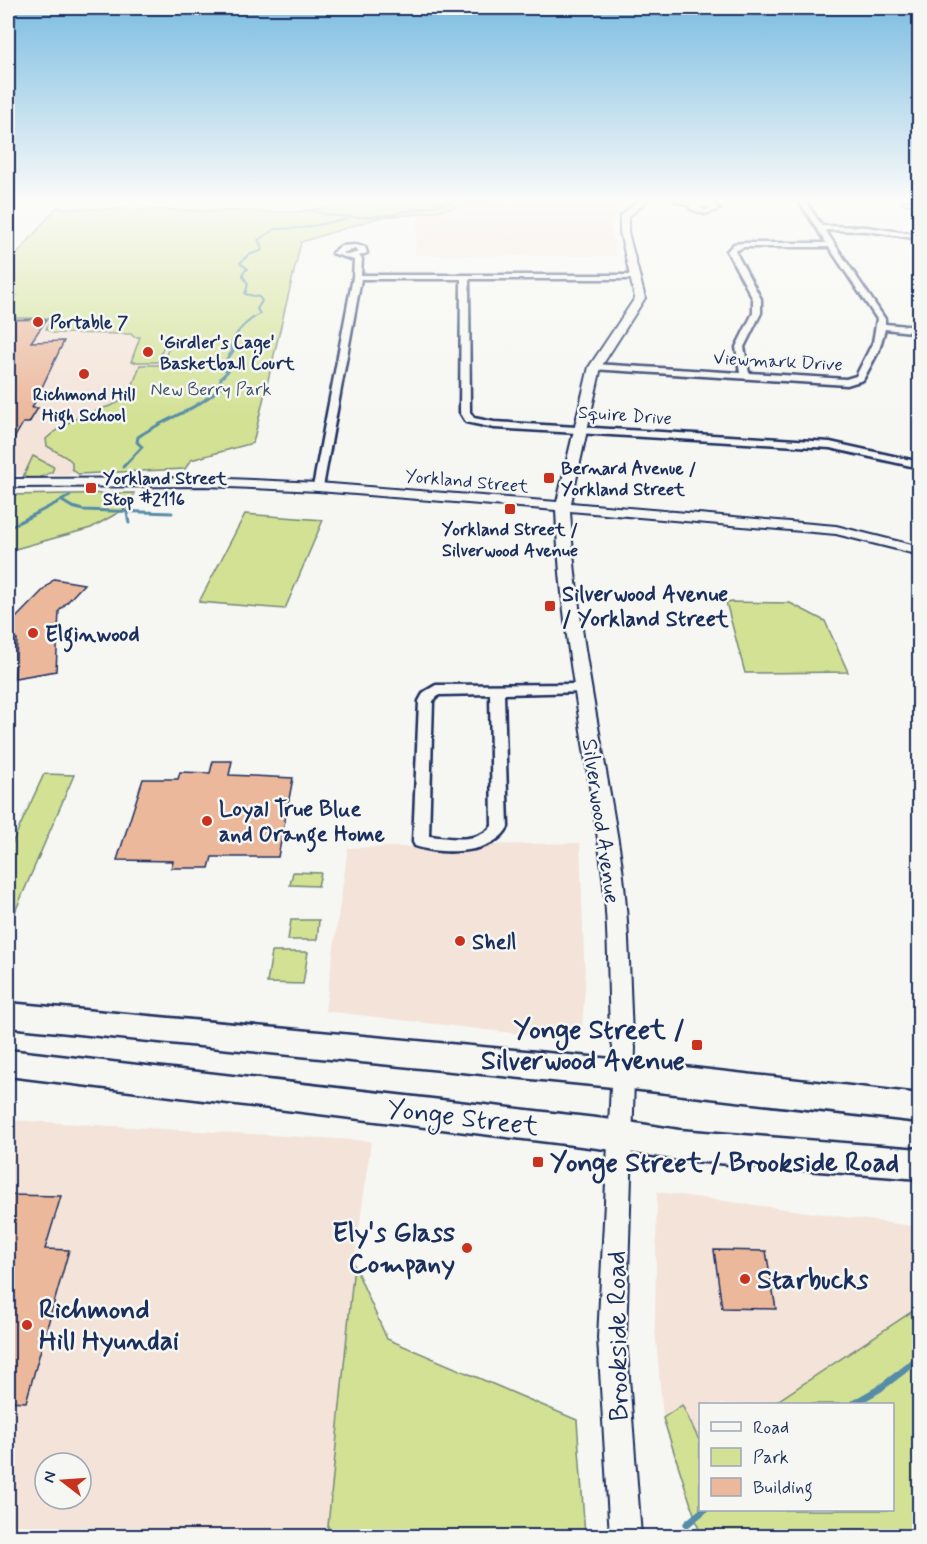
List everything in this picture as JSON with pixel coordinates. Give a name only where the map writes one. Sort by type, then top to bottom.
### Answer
[{"type":"main road","points":[[8,1015],[623,1074],[920,1108]]},
{"type":"main road","name":"Yonge Street","points":[[8,1063],[622,1136],[679,1145],[920,1164]]},
{"type":"street","points":[[318,487],[357,273]]},
{"type":"street","name":"Silverwood Avenue","points":[[622,1136],[624,1047],[621,1035],[616,904],[565,556],[563,507],[595,367],[640,298],[634,273]]},
{"type":"street","points":[[743,273],[759,307],[740,347],[745,376]]},
{"type":"street","points":[[852,273],[877,311],[882,326],[920,330]]},
{"type":"street","points":[[357,277],[635,277]]},
{"type":"street","name":"Squire Drive","points":[[465,278],[464,402],[467,417],[470,420],[494,425],[830,445],[920,465]]},
{"type":"street","name":"Viewmark Drive","points":[[595,367],[855,381],[860,378],[864,370],[882,326]]},
{"type":"street","name":"Yorkland Street","points":[[8,483],[206,482],[318,487],[836,530],[920,551]]},
{"type":"street","points":[[497,690],[500,827],[497,833],[483,842],[421,842],[427,698],[436,690],[583,689]]},
{"type":"street","name":"Brookside Road","points":[[622,1136],[612,1338],[625,1536]]},
{"type":"shaded area","name":"Richmond Hill High School","points":[[8,294],[65,294],[189,338],[122,404],[57,429],[46,439],[47,446],[69,459],[74,472],[78,474],[8,475]]},
{"type":"shaded area","points":[[580,843],[585,986],[581,1041],[325,1011],[348,848]]},
{"type":"shaded area","points":[[8,1120],[371,1141],[354,1265],[327,1536],[8,1536]]},
{"type":"shaded area","points":[[657,1192],[919,1227],[919,1307],[775,1403],[699,1403],[699,1440],[682,1405],[663,1418],[655,1327]]},
{"type":"green space","name":"New Berry Park","points":[[8,273],[294,273],[253,443],[191,460],[185,469],[78,474],[72,469],[72,462],[69,459],[47,446],[46,439],[63,426],[127,396],[140,365],[162,365],[171,342],[165,342],[158,362],[131,362],[140,337],[134,337],[131,334],[53,333],[46,329],[51,318],[8,318],[8,306],[17,295],[8,294]]},
{"type":"green space","points":[[33,456],[54,467],[52,472],[37,479],[23,477]]},
{"type":"green space","points":[[134,493],[132,505],[91,528],[8,551],[8,495]]},
{"type":"green space","points":[[245,514],[323,520],[285,609],[199,602]]},
{"type":"green space","points":[[726,602],[790,603],[825,621],[848,672],[745,673]]},
{"type":"green space","points":[[44,774],[74,775],[8,928],[8,852]]},
{"type":"green space","points":[[293,872],[321,873],[318,886],[290,885]]},
{"type":"green space","points":[[291,920],[319,920],[317,940],[288,940]]},
{"type":"green space","points":[[272,952],[308,952],[303,984],[267,983]]},
{"type":"green space","points":[[354,1265],[387,1339],[577,1420],[585,1536],[327,1536]]},
{"type":"green space","points":[[919,1307],[919,1536],[701,1536],[663,1418],[682,1405],[699,1440],[699,1511],[894,1511],[894,1403],[775,1403]]},
{"type":"building","name":"Richmond Hill High School","points":[[47,319],[31,342],[64,341],[32,408],[38,408],[29,423],[23,423],[8,449],[8,320]]},
{"type":"building","name":"Elginwood","points":[[54,579],[84,584],[59,611],[56,671],[15,678],[17,639],[8,639],[8,626]]},
{"type":"building","name":"Loyal True Blue and Orange Home","points":[[213,761],[232,761],[229,775],[293,778],[278,857],[212,857],[209,868],[171,868],[173,861],[117,860],[143,779],[178,779],[180,772],[210,773]]},
{"type":"building","name":"Richmond Hill Hyundai","points":[[8,1195],[61,1196],[45,1249],[69,1250],[26,1402],[8,1401]]},
{"type":"building","name":"Starbucks","points":[[714,1250],[766,1251],[776,1309],[722,1308]]},
{"type":"waterway","points":[[231,347],[241,328],[260,314],[257,309],[262,301],[259,297],[245,294],[248,284],[244,273]]},
{"type":"waterway","points":[[123,467],[142,447],[137,442],[138,437],[190,409],[220,388],[221,378],[228,371],[222,368],[230,362],[227,359],[233,351],[231,347]]},
{"type":"waterway","points":[[8,528],[70,496]]},
{"type":"waterway","points":[[62,501],[83,510],[172,513]]},
{"type":"waterway","points":[[127,513],[129,523]]},
{"type":"waterway","points":[[855,1403],[879,1389],[920,1358]]},
{"type":"waterway","points":[[687,1524],[703,1511]]},
{"type":"place","name":"Portable 7","points":[[38,322]]},
{"type":"place","name":"'Girdler's Cage' Basketball Court","points":[[148,352]]},
{"type":"place","name":"Richmond Hill High School","points":[[84,374]]},
{"type":"place","name":"Bernard Avenue / Yorkland Street","points":[[549,478]]},
{"type":"place","name":"Yorkland Street Stop #2116","points":[[91,488]]},
{"type":"place","name":"Yorkland Street / Silverwood Avenue","points":[[510,509]]},
{"type":"place","name":"Silverwood Avenue / Yorkland Street","points":[[550,606]]},
{"type":"place","name":"Elginwood","points":[[33,633]]},
{"type":"place","name":"Loyal True Blue and Orange Home","points":[[207,821]]},
{"type":"place","name":"Shell","points":[[460,941]]},
{"type":"place","name":"Yonge Street / Silverwood Avenue","points":[[697,1045]]},
{"type":"place","name":"Yonge Street / Brookside Road","points":[[538,1162]]},
{"type":"place","name":"Ely's Glass Company","points":[[467,1248]]},
{"type":"place","name":"Starbucks","points":[[745,1279]]},
{"type":"place","name":"Richmond Hill Hyundai","points":[[27,1325]]}]
